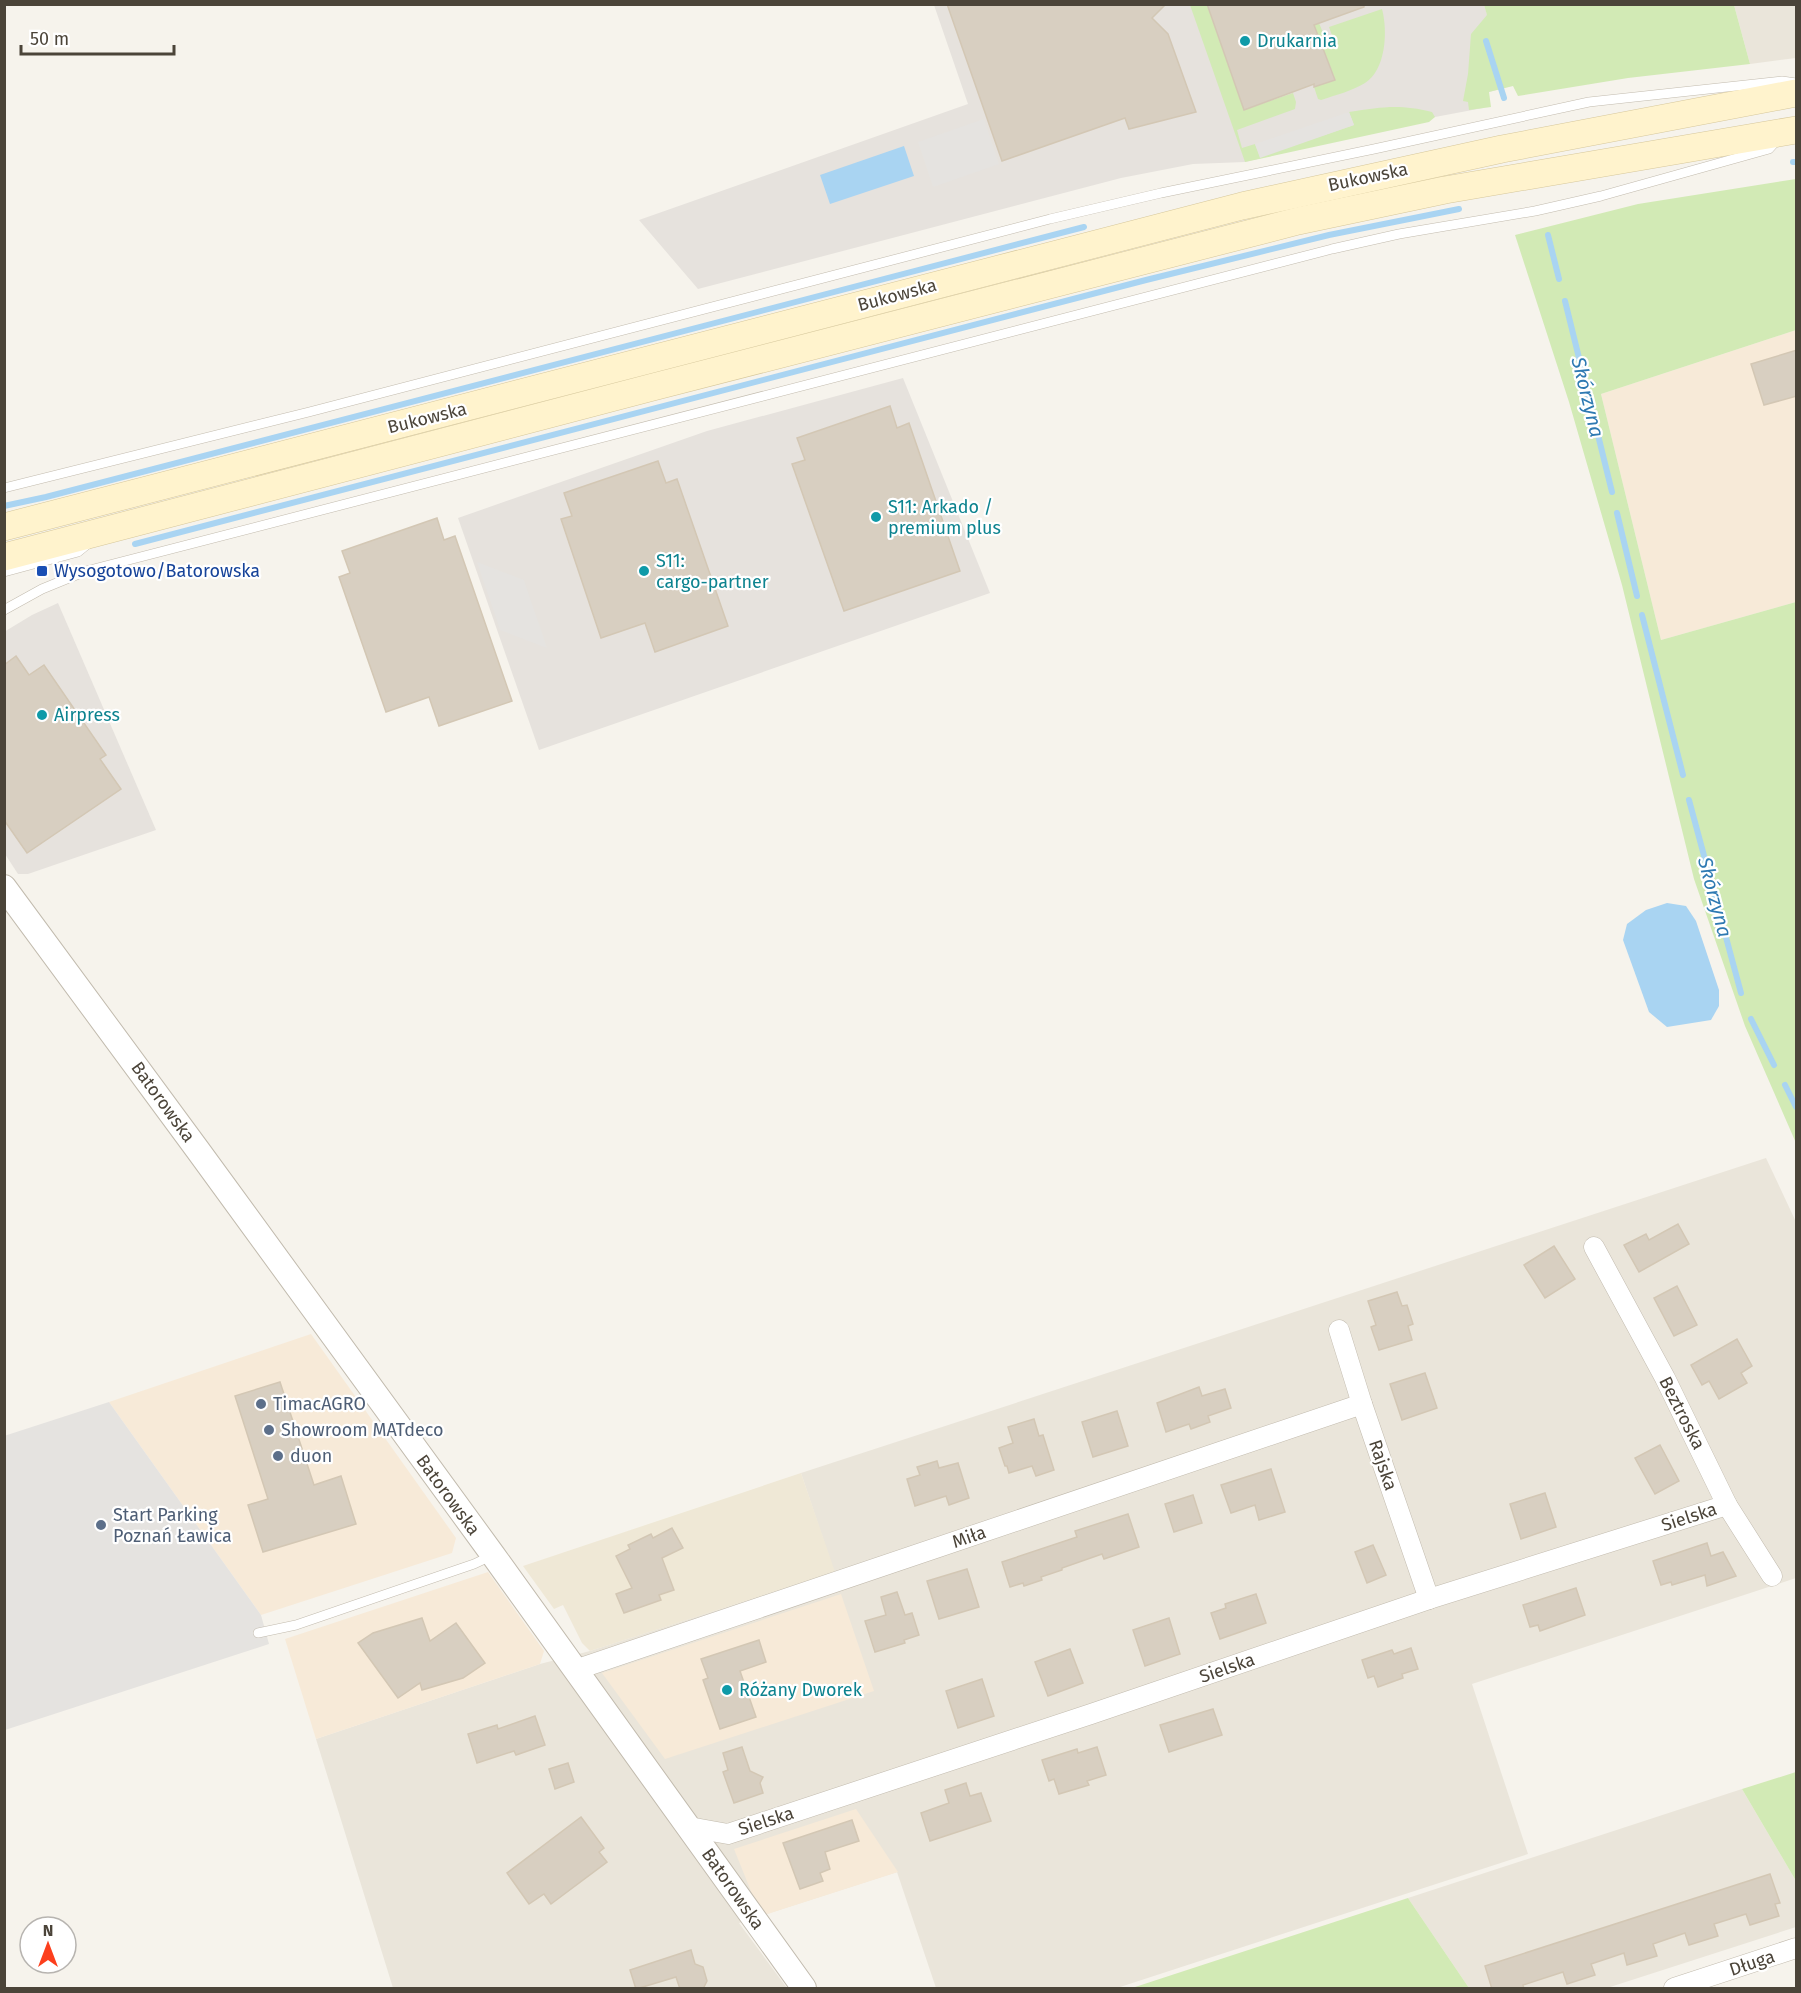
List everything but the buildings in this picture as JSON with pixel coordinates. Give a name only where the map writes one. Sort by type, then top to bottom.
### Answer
[{"type":"main road","name":"Bukowska","points":[[4,527],[1242,206],[1502,149],[1797,93]]},
{"type":"main road","name":"Bukowska","points":[[4,557],[1298,221],[1445,190],[1791,131]]},
{"type":"street","name":"Batorowska","points":[[10,900],[190,1139],[493,1555],[804,1989]]},
{"type":"street","name":"Beztroska","points":[[1594,1247],[1665,1378],[1727,1504],[1772,1576]]},
{"type":"street","name":"Rajska","points":[[1339,1330],[1429,1599]]},
{"type":"street","name":"Miła","points":[[575,1670],[1362,1404]]},
{"type":"street","name":"Sielska","points":[[689,1827],[728,1834],[1429,1599],[1727,1504]]},
{"type":"street","name":"Sielska","points":[[716,1865],[728,1834]]},
{"type":"street","name":"Długa","points":[[1674,1989],[1797,1948]]},
{"type":"lane","points":[[4,488],[298,415],[1039,222],[1161,193],[1589,102],[1782,81],[1797,82]]},
{"type":"lane","points":[[4,610],[42,589],[86,571],[1332,249],[1399,234],[1535,211],[1600,196],[1769,149],[1791,131]]},
{"type":"lane","points":[[4,572],[78,552],[109,528]]},
{"type":"lane","points":[[258,1634],[296,1625],[493,1555]]},
{"type":"shaded area","points":[[934,5],[1484,5],[1511,86],[1489,92],[1483,108],[1435,117],[1245,162],[1193,164],[1121,178],[698,289],[639,220],[968,104]]},
{"type":"shaded area","points":[[1734,5],[1796,5],[1796,58],[1750,64]]},
{"type":"shaded area","points":[[1349,112],[1354,125],[1260,158],[1255,144]]},
{"type":"shaded area","points":[[984,119],[999,164],[933,187],[918,142]]},
{"type":"shaded area","points":[[1796,330],[1796,602],[1661,640],[1601,394]]},
{"type":"shaded area","points":[[903,378],[990,593],[539,750],[458,518],[707,431]]},
{"type":"shaded area","points":[[477,562],[524,580],[547,648],[500,630]]},
{"type":"shaded area","name":"Airpress","points":[[58,603],[156,830],[28,874],[18,874],[5,854],[4,632]]},
{"type":"shaded area","points":[[1766,1158],[1796,1222],[1796,1578],[1472,1684],[1528,1854],[1117,1988],[936,1988],[897,1872],[739,1923],[787,1988],[393,1988],[316,1739],[540,1664],[590,1651],[834,1572],[801,1473]]},
{"type":"shaded area","points":[[311,1334],[456,1538],[452,1553],[261,1615],[109,1402]]},
{"type":"shaded area","name":"Start Parking Poznań Ławica","points":[[109,1402],[261,1615],[269,1644],[5,1730],[4,1436]]},
{"type":"shaded area","points":[[801,1473],[835,1572],[590,1651],[582,1643],[563,1605],[554,1609],[523,1566]]},
{"type":"shaded area","points":[[488,1572],[544,1651],[540,1664],[316,1739],[285,1639]]},
{"type":"shaded area","name":"Różany Dworek","points":[[841,1594],[874,1691],[665,1759],[602,1673]]},
{"type":"shaded area","points":[[1742,1789],[1796,1881],[1796,1927],[1607,1988],[1469,1988],[1408,1898]]},
{"type":"shaded area","points":[[856,1809],[898,1872],[761,1916],[734,1849]]},
{"type":"green space","points":[[1190,5],[1207,5],[1244,110],[1293,93],[1296,102],[1295,109],[1237,130],[1242,148],[1255,144],[1260,157],[1354,125],[1349,112],[1400,107],[1432,112],[1435,117],[1429,122],[1245,162]]},
{"type":"green space","points":[[1484,5],[1734,5],[1750,64],[1628,78],[1518,96],[1513,86],[1489,92],[1491,107],[1469,110],[1468,102],[1463,101],[1471,34],[1487,15]]},
{"type":"green space","points":[[1382,9],[1385,28],[1384,49],[1372,77],[1349,91],[1318,99],[1314,87],[1335,79],[1314,25],[1319,23],[1326,40],[1333,38],[1329,27]]},
{"type":"green space","points":[[1796,179],[1796,330],[1601,394],[1661,640],[1796,602],[1796,1143],[1745,1026],[1694,879],[1622,585],[1569,402],[1515,235],[1638,204]]},
{"type":"green space","points":[[1796,1772],[1796,1881],[1742,1789]]},
{"type":"green space","points":[[1408,1898],[1469,1988],[1132,1988]]},
{"type":"water","points":[[904,146],[914,176],[830,204],[820,175]]},
{"type":"water","points":[[1667,903],[1686,906],[1696,921],[1719,990],[1719,1006],[1711,1020],[1667,1027],[1649,1012],[1623,940],[1627,924],[1646,910]]},
{"type":"waterway","name":"Skórzyna","points":[[1486,41],[1504,98]]},
{"type":"waterway","points":[[135,544],[1146,280],[1329,235],[1459,209]]},
{"type":"waterway","points":[[4,506],[1084,227]]},
{"type":"waterway","name":"Skórzyna","points":[[1548,235],[1559,279]]},
{"type":"waterway","name":"Skórzyna","points":[[1565,301],[1612,492]]},
{"type":"waterway","name":"Skórzyna","points":[[1617,513],[1637,596]]},
{"type":"waterway","name":"Skórzyna","points":[[1642,615],[1683,775]]},
{"type":"waterway","name":"Skórzyna","points":[[1689,800],[1741,993]]},
{"type":"waterway","name":"Skórzyna","points":[[1751,1019],[1774,1065]]},
{"type":"waterway","name":"Skórzyna","points":[[1785,1085],[1796,1107]]},
{"type":"place","name":"Drukarnia","points":[[1245,41]]},
{"type":"place","name":"S11: Arkado / premium plus","points":[[876,517]]},
{"type":"place","name":"Wysogotowo/Batorowska","points":[[42,571]]},
{"type":"place","name":"S11: cargo-partner","points":[[644,571]]},
{"type":"place","name":"Airpress","points":[[42,715]]},
{"type":"place","name":"TimacAGRO","points":[[261,1404]]},
{"type":"place","name":"Showroom MATdeco","points":[[269,1430]]},
{"type":"place","name":"duon","points":[[278,1456]]},
{"type":"place","name":"Start Parking Poznań Ławica","points":[[101,1525]]},
{"type":"place","name":"Różany Dworek","points":[[727,1690]]}]
